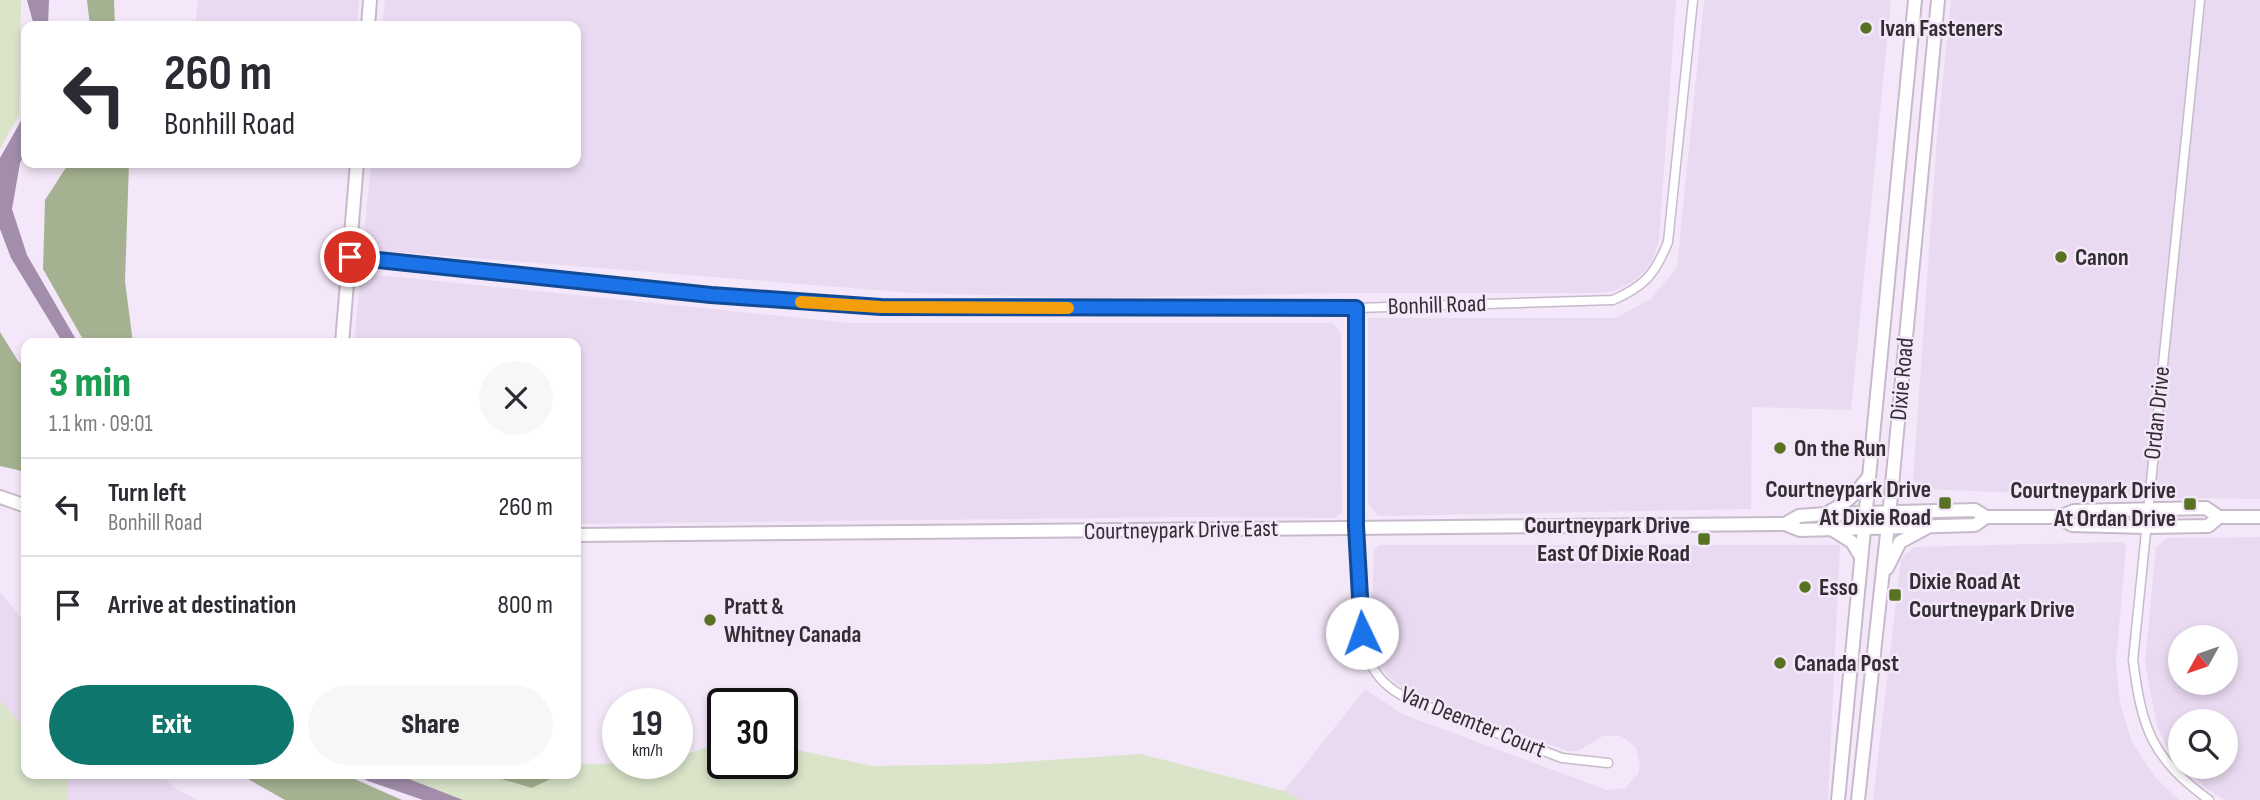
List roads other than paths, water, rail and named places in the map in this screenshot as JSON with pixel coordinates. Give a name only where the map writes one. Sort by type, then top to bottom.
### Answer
[{"type":"main road","points":[[368,21],[370,0]]},
{"type":"main road","name":"Dixie Road","points":[[1838,800],[1915,0]]},
{"type":"main road","name":"Dixie Road","points":[[1858,800],[1889,520],[1938,0]]},
{"type":"main road","points":[[342,338],[357,168]]},
{"type":"main road","points":[[1825,514],[1840,507],[1857,493],[1869,475]]},
{"type":"main road","points":[[1892,480],[1903,504],[1919,513]]},
{"type":"main road","points":[[0,497],[21,504]]},
{"type":"main road","name":"Courtneypark Drive East","points":[[581,535],[1786,524],[1800,530],[1864,528],[1919,513],[1975,510],[1986,517],[2059,517],[2074,511],[2147,509],[2206,509],[2220,517],[2260,517]]},
{"type":"main road","name":"Courtneypark Drive East","points":[[1786,524],[1799,516],[1825,514],[1866,513],[1889,520],[1933,526],[1975,525],[1986,517]]},
{"type":"main road","name":"Courtneypark Drive East","points":[[2059,517],[2072,525],[2145,527],[2208,527],[2220,517]]},
{"type":"main road","points":[[1881,582],[1900,542],[1933,526]]},
{"type":"main road","points":[[1830,528],[1846,536],[1861,557]]},
{"type":"street","name":"Bonhill Road","points":[[350,257],[711,295],[881,307],[1356,308],[1613,300],[1633,291],[1648,279],[1659,264],[1668,242],[1693,0]]},
{"type":"street","name":"Ordan Drive","points":[[2200,0],[2133,660],[2140,709],[2154,745],[2170,767],[2209,800]]},
{"type":"street","name":"Van Deemter Court","points":[[1356,308],[1356,526],[1362,633],[1372,667],[1383,682],[1398,694],[1413,701],[1562,758],[1608,763]]},
{"type":"place","name":"Ivan Fasteners","points":[[1866,28]]},
{"type":"place","name":"Canon","points":[[2061,257]]},
{"type":"place","name":"On the Run","points":[[1780,448]]},
{"type":"place","name":"Courtneypark Drive At Dixie Road","points":[[1945,503]]},
{"type":"place","name":"Courtneypark Drive At Ordan Drive","points":[[2190,504]]},
{"type":"place","name":"Courtneypark Drive East Of Dixie Road","points":[[1704,539]]},
{"type":"place","name":"Esso","points":[[1805,587]]},
{"type":"place","name":"Dixie Road At Courtneypark Drive","points":[[1895,595]]},
{"type":"place","name":"Pratt & Whitney Canada","points":[[710,620]]},
{"type":"place","name":"Canada Post","points":[[1780,663]]}]
